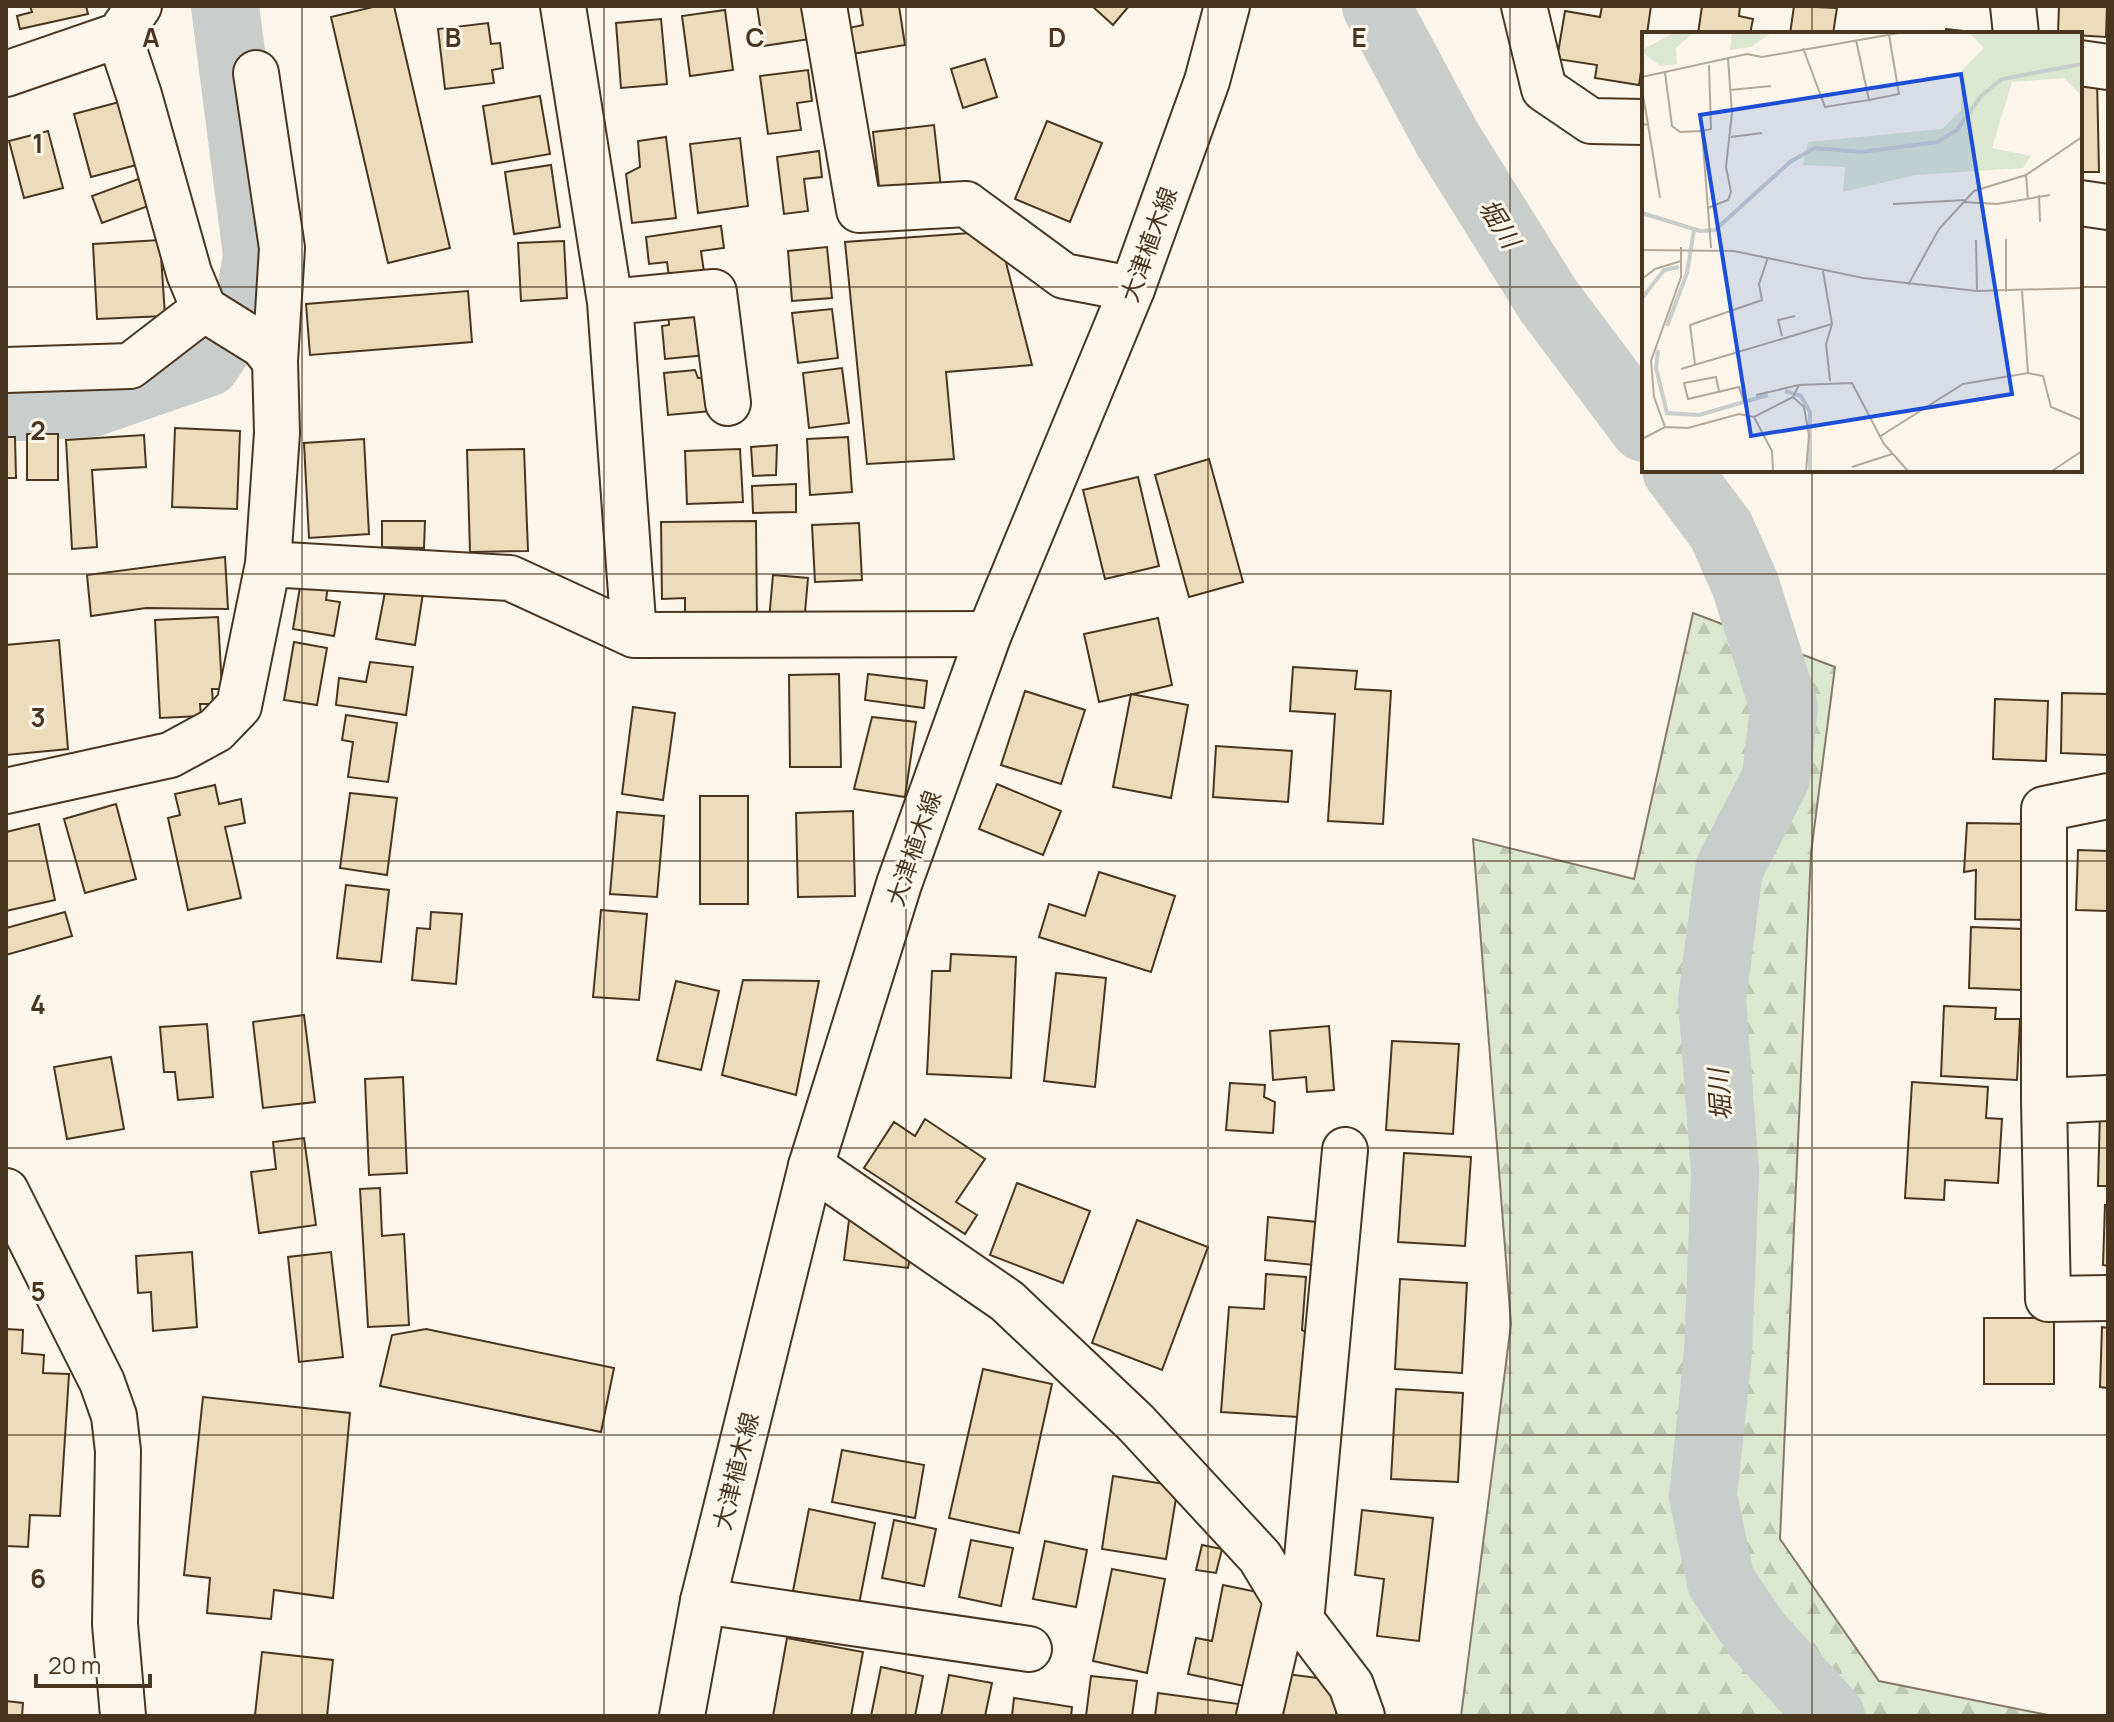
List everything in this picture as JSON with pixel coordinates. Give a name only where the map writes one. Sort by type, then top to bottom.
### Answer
[{"type":"street","points":[[563,6],[610,302],[634,635]]},
{"type":"street","points":[[824,6],[859,210],[966,204],[1064,276],[1132,289]]},
{"type":"street","name":"大津植木線","points":[[682,1716],[703,1601],[811,1166],[899,884],[989,634],[1132,289],[1207,81],[1227,6]]},
{"type":"street","points":[[1524,6],[1544,89],[1591,121],[1642,122]]},
{"type":"street","points":[[2013,6],[2016,32]]},
{"type":"street","points":[[6,74],[129,20],[139,95],[189,273],[204,309],[262,345],[275,361]]},
{"type":"street","points":[[2082,63],[2108,67]]},
{"type":"street","points":[[6,791],[170,755],[216,730],[239,706],[268,564],[277,433],[275,361],[282,248],[256,73]]},
{"type":"street","points":[[2082,203],[2108,207]]},
{"type":"street","points":[[610,302],[714,292],[728,403]]},
{"type":"street","points":[[6,370],[130,366],[204,309]]},
{"type":"street","points":[[268,564],[510,578],[634,635],[989,634]]},
{"type":"street","points":[[2108,796],[2044,809],[2048,1299],[2108,1298]]},
{"type":"street","points":[[2044,1101],[2108,1098]]},
{"type":"street","points":[[1259,1716],[1293,1611],[1345,1150]]},
{"type":"street","points":[[811,1166],[1007,1301],[1136,1423],[1260,1557],[1293,1611],[1351,1685],[1362,1716]]},
{"type":"street","points":[[6,1191],[102,1382],[114,1416],[118,1451],[115,1624],[123,1716]]},
{"type":"street","points":[[703,1601],[1029,1649]]},
{"type":"green space","points":[[1693,613],[1835,667],[1811,853],[1780,1539],[1879,1681],[2053,1716],[1461,1716],[1511,1324],[1473,839],[1634,879]]},
{"type":"building","points":[[30,6],[86,6],[88,14],[20,29],[17,16],[32,12]]},
{"type":"building","points":[[377,6],[394,6],[450,248],[388,263],[331,17]]},
{"type":"building","points":[[757,6],[805,6],[810,39],[763,46]]},
{"type":"building","points":[[860,6],[899,6],[905,45],[852,54],[849,28],[863,25]]},
{"type":"building","points":[[1092,6],[1129,6],[1113,25]]},
{"type":"building","points":[[1602,6],[1651,6],[1647,32],[1642,32],[1639,85],[1595,78],[1597,65],[1557,59],[1565,11],[1600,17]]},
{"type":"building","points":[[1702,6],[1740,6],[1739,16],[1753,19],[1750,32],[1698,32]]},
{"type":"building","points":[[1794,6],[1837,8],[1833,32],[1790,32]]},
{"type":"building","points":[[2059,6],[2107,6],[2106,37],[2082,36],[2082,32],[2058,32]]},
{"type":"building","points":[[725,10],[733,70],[690,76],[682,16]]},
{"type":"building","points":[[661,19],[667,84],[621,88],[616,23]]},
{"type":"building","points":[[488,23],[491,44],[500,43],[503,68],[492,70],[494,83],[445,89],[438,29]]},
{"type":"building","points":[[1946,29],[1972,32],[1945,32]]},
{"type":"building","points":[[985,59],[997,97],[963,108],[951,69]]},
{"type":"building","points":[[808,70],[812,101],[797,103],[801,130],[768,134],[760,76]]},
{"type":"building","points":[[2082,78],[2097,78],[2099,172],[2082,172]]},
{"type":"building","points":[[540,96],[550,154],[492,164],[483,106]]},
{"type":"building","points":[[123,101],[140,164],[91,177],[74,114]]},
{"type":"building","points":[[1047,121],[1102,143],[1070,222],[1015,199]]},
{"type":"building","points":[[934,125],[941,188],[880,195],[873,132]]},
{"type":"building","points":[[48,131],[63,188],[24,198],[9,141]]},
{"type":"building","points":[[666,137],[676,218],[632,223],[626,174],[640,167],[638,141]]},
{"type":"building","points":[[740,138],[748,206],[698,213],[690,144]]},
{"type":"building","points":[[819,151],[822,177],[804,179],[808,211],[784,214],[777,157]]},
{"type":"building","points":[[551,165],[560,227],[514,234],[505,172]]},
{"type":"building","points":[[141,178],[151,205],[102,223],[92,196]]},
{"type":"building","points":[[721,226],[724,248],[701,251],[705,279],[670,284],[667,262],[649,264],[646,237]]},
{"type":"building","points":[[998,231],[1032,365],[946,372],[954,459],[867,464],[845,242]]},
{"type":"building","points":[[160,240],[165,316],[97,319],[93,244]]},
{"type":"building","points":[[564,241],[567,298],[521,301],[518,243]]},
{"type":"building","points":[[827,247],[832,298],[792,301],[788,251]]},
{"type":"building","points":[[468,291],[472,342],[310,355],[306,304]]},
{"type":"building","points":[[713,304],[717,354],[665,359],[662,326],[669,325],[668,309]]},
{"type":"building","points":[[832,309],[838,358],[798,363],[792,313]]},
{"type":"building","points":[[842,368],[849,423],[809,428],[803,373]]},
{"type":"building","points":[[695,370],[698,378],[719,377],[722,410],[668,415],[664,373]]},
{"type":"building","points":[[175,428],[240,431],[237,509],[172,507]]},
{"type":"building","points":[[27,434],[58,434],[58,480],[27,480]]},
{"type":"building","points":[[144,435],[146,467],[92,470],[97,547],[72,549],[66,440]]},
{"type":"building","points":[[6,437],[15,437],[16,478],[6,478]]},
{"type":"building","points":[[848,437],[852,492],[810,495],[807,439]]},
{"type":"building","points":[[364,439],[369,534],[309,538],[304,443]]},
{"type":"building","points":[[777,445],[776,475],[753,476],[751,447]]},
{"type":"building","points":[[524,449],[528,551],[470,552],[467,450]]},
{"type":"building","points":[[740,449],[743,502],[687,504],[685,451]]},
{"type":"building","points":[[1209,459],[1243,582],[1189,597],[1155,475]]},
{"type":"building","points":[[1138,477],[1159,566],[1105,579],[1083,490]]},
{"type":"building","points":[[796,484],[796,512],[753,513],[752,486]]},
{"type":"building","points":[[382,521],[425,521],[424,548],[382,547]]},
{"type":"building","points":[[756,521],[757,622],[712,622],[712,612],[685,612],[685,598],[662,599],[661,522]]},
{"type":"building","points":[[859,523],[862,580],[815,582],[812,525]]},
{"type":"building","points":[[225,557],[228,609],[146,608],[91,616],[87,575]]},
{"type":"building","points":[[773,575],[808,578],[804,624],[769,620]]},
{"type":"building","points":[[301,581],[328,585],[326,600],[340,602],[334,636],[293,629]]},
{"type":"building","points":[[386,587],[423,593],[415,645],[376,639]]},
{"type":"building","points":[[218,617],[222,689],[212,689],[213,704],[200,704],[201,716],[160,718],[155,620]]},
{"type":"building","points":[[1158,618],[1172,685],[1099,702],[1084,634]]},
{"type":"building","points":[[59,640],[68,749],[7,755],[6,645]]},
{"type":"building","points":[[294,642],[327,648],[317,705],[284,700]]},
{"type":"building","points":[[370,662],[413,667],[406,715],[336,705],[339,678],[366,682]]},
{"type":"building","points":[[1293,667],[1357,671],[1355,689],[1391,691],[1383,824],[1328,821],[1335,714],[1290,711]]},
{"type":"building","points":[[839,674],[841,767],[790,767],[789,675]]},
{"type":"building","points":[[868,674],[927,681],[924,708],[865,700]]},
{"type":"building","points":[[1025,691],[1085,710],[1061,784],[1001,765]]},
{"type":"building","points":[[2062,693],[2108,694],[2108,755],[2061,753]]},
{"type":"building","points":[[1131,694],[1188,705],[1171,798],[1113,787]]},
{"type":"building","points":[[1995,699],[2048,701],[2046,761],[1993,759]]},
{"type":"building","points":[[633,707],[675,713],[663,800],[622,794]]},
{"type":"building","points":[[346,715],[397,723],[388,782],[348,777],[353,742],[342,740]]},
{"type":"building","points":[[872,717],[916,722],[905,797],[854,789]]},
{"type":"building","points":[[1216,746],[1292,751],[1288,802],[1213,797]]},
{"type":"building","points":[[997,784],[1061,811],[1043,855],[979,829]]},
{"type":"building","points":[[215,785],[219,804],[241,799],[245,823],[225,827],[241,898],[188,910],[168,818],[180,815],[175,794]]},
{"type":"building","points":[[350,793],[397,798],[387,875],[340,868]]},
{"type":"building","points":[[700,796],[748,796],[748,904],[700,904]]},
{"type":"building","points":[[116,804],[136,879],[85,893],[64,819]]},
{"type":"building","points":[[853,811],[855,896],[798,897],[796,813]]},
{"type":"building","points":[[617,812],[664,816],[657,897],[610,894]]},
{"type":"building","points":[[1967,823],[2031,824],[2028,920],[1975,919],[1976,870],[1964,872]]},
{"type":"building","points":[[39,824],[55,900],[6,911],[6,832]]},
{"type":"building","points":[[2078,850],[2108,851],[2108,911],[2076,910]]},
{"type":"building","points":[[1099,872],[1175,896],[1151,972],[1039,937],[1049,904],[1085,916]]},
{"type":"building","points":[[346,885],[389,890],[381,962],[337,958]]},
{"type":"building","points":[[601,910],[647,914],[639,1000],[593,997]]},
{"type":"building","points":[[65,912],[72,936],[6,955],[6,928]]},
{"type":"building","points":[[431,912],[462,914],[456,984],[412,980],[417,928],[430,929]]},
{"type":"building","points":[[1971,927],[2024,929],[2022,990],[1969,988]]},
{"type":"building","points":[[951,954],[1016,957],[1011,1078],[927,1074],[932,971],[950,971]]},
{"type":"building","points":[[1056,973],[1106,978],[1095,1087],[1044,1081]]},
{"type":"building","points":[[743,980],[819,981],[796,1095],[722,1075]]},
{"type":"building","points":[[676,981],[719,991],[701,1070],[657,1060]]},
{"type":"building","points":[[1944,1006],[1996,1008],[1995,1019],[2020,1019],[2017,1080],[1941,1076]]},
{"type":"building","points":[[304,1015],[315,1102],[263,1108],[253,1022]]},
{"type":"building","points":[[207,1024],[213,1097],[178,1100],[175,1072],[164,1072],[160,1027]]},
{"type":"building","points":[[1329,1026],[1334,1090],[1307,1092],[1306,1077],[1273,1080],[1270,1031]]},
{"type":"building","points":[[1392,1041],[1459,1044],[1453,1134],[1386,1130]]},
{"type":"building","points":[[111,1057],[124,1129],[67,1139],[54,1067]]},
{"type":"building","points":[[403,1077],[407,1173],[369,1175],[365,1079]]},
{"type":"building","points":[[1912,1082],[1988,1087],[1986,1118],[2002,1119],[1998,1183],[1945,1180],[1944,1200],[1905,1198]]},
{"type":"building","points":[[1230,1083],[1265,1085],[1264,1097],[1275,1102],[1273,1133],[1226,1130]]},
{"type":"building","points":[[2100,1113],[2108,1113],[2108,1186],[2098,1186]]},
{"type":"building","points":[[925,1119],[985,1159],[956,1202],[977,1215],[965,1234],[864,1168],[894,1122],[915,1136]]},
{"type":"building","points":[[304,1138],[316,1225],[259,1233],[251,1172],[276,1169],[273,1142]]},
{"type":"building","points":[[1404,1153],[1471,1157],[1465,1246],[1398,1242]]},
{"type":"building","points":[[1017,1183],[1090,1211],[1063,1283],[990,1255]]},
{"type":"building","points":[[380,1188],[382,1236],[404,1234],[409,1325],[368,1327],[360,1189]]},
{"type":"building","points":[[2105,1205],[2108,1205],[2108,1266],[2103,1265]]},
{"type":"building","points":[[1268,1217],[1317,1222],[1314,1265],[1265,1260]]},
{"type":"building","points":[[849,1220],[914,1237],[908,1268],[844,1260]]},
{"type":"building","points":[[1137,1220],[1208,1247],[1162,1370],[1092,1343]]},
{"type":"building","points":[[192,1252],[197,1327],[153,1331],[151,1292],[138,1293],[136,1256]]},
{"type":"building","points":[[331,1252],[343,1357],[299,1362],[288,1257]]},
{"type":"building","points":[[1266,1274],[1306,1277],[1302,1330],[1321,1338],[1315,1418],[1221,1412],[1229,1307],[1264,1309]]},
{"type":"building","points":[[1400,1279],[1467,1283],[1462,1373],[1395,1369]]},
{"type":"building","points":[[1984,1318],[2054,1318],[2054,1384],[1984,1384]]},
{"type":"building","points":[[2102,1327],[2108,1328],[2108,1388],[2100,1387]]},
{"type":"building","points":[[6,1329],[23,1330],[22,1353],[44,1355],[43,1373],[69,1374],[60,1516],[30,1515],[28,1547],[6,1546]]},
{"type":"building","points":[[426,1329],[614,1368],[601,1432],[380,1386],[392,1335]]},
{"type":"building","points":[[983,1369],[1052,1384],[1019,1533],[949,1518]]},
{"type":"building","points":[[1396,1389],[1463,1393],[1458,1482],[1391,1479]]},
{"type":"building","points":[[203,1397],[350,1413],[333,1598],[274,1590],[271,1619],[207,1613],[210,1578],[184,1575]]},
{"type":"building","points":[[842,1450],[924,1465],[915,1518],[832,1502]]},
{"type":"building","points":[[1113,1476],[1178,1486],[1166,1559],[1102,1549]]},
{"type":"building","points":[[809,1509],[875,1523],[859,1604],[793,1591]]},
{"type":"building","points":[[1362,1510],[1433,1518],[1419,1641],[1377,1636],[1384,1579],[1355,1575]]},
{"type":"building","points":[[894,1520],[936,1529],[924,1586],[882,1578]]},
{"type":"building","points":[[971,1540],[1013,1548],[1001,1606],[959,1597]]},
{"type":"building","points":[[1045,1541],[1087,1550],[1076,1607],[1033,1599]]},
{"type":"building","points":[[1202,1545],[1222,1549],[1216,1573],[1196,1570]]},
{"type":"building","points":[[1112,1569],[1165,1579],[1147,1673],[1093,1661]]},
{"type":"building","points":[[1223,1585],[1267,1594],[1249,1687],[1188,1674],[1196,1638],[1212,1641]]},
{"type":"building","points":[[787,1638],[863,1652],[851,1716],[773,1716]]},
{"type":"building","points":[[262,1652],[333,1660],[327,1716],[255,1715]]},
{"type":"building","points":[[881,1667],[923,1676],[915,1716],[871,1716]]},
{"type":"building","points":[[1279,1673],[1341,1681],[1336,1716],[1273,1716]]},
{"type":"building","points":[[949,1675],[992,1683],[985,1716],[941,1716]]},
{"type":"building","points":[[1091,1676],[1137,1681],[1132,1716],[1086,1716]]},
{"type":"building","points":[[1158,1693],[1239,1704],[1238,1716],[1155,1716]]},
{"type":"building","points":[[1014,1698],[1072,1707],[1071,1716],[1012,1716]]},
{"type":"building","points":[[6,1701],[23,1703],[22,1716],[6,1716]]},
{"type":"waterway","points":[[6,405],[92,403],[207,363],[250,298],[257,255],[225,6]]},
{"type":"waterway","name":"堀川","points":[[1376,6],[1448,140],[1548,300],[1642,425]]},
{"type":"waterway","name":"堀川","points":[[1678,472],[1721,530],[1745,584],[1784,707],[1776,778],[1729,869],[1712,1000],[1725,1172],[1718,1353],[1703,1496],[1721,1582],[1757,1635],[1831,1716]]}]
